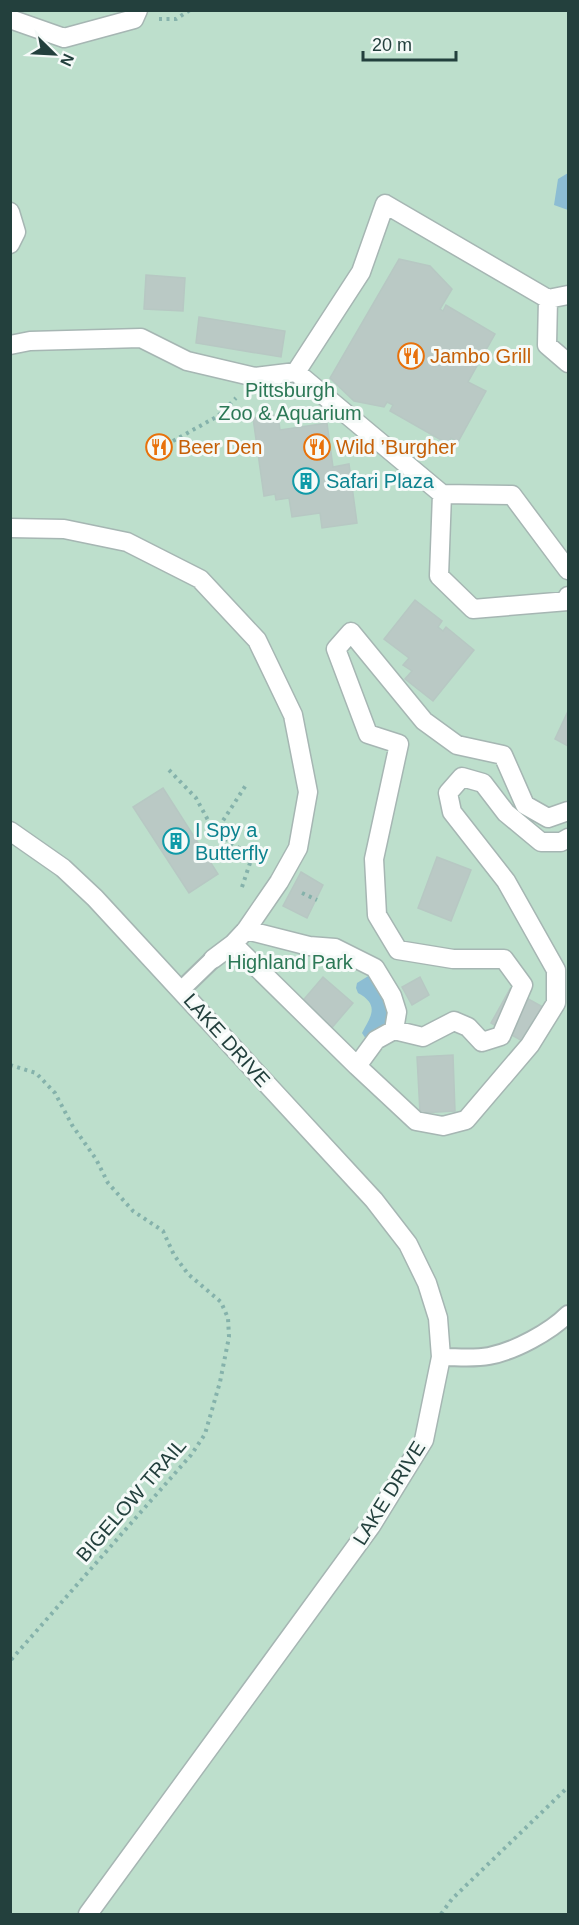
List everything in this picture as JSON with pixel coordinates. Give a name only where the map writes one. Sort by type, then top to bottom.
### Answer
[{"type":"street","points":[[10,19],[64,38],[134,19],[138,10]]},
{"type":"street","points":[[296,372],[361,272],[385,204],[548,299],[568,295]]},
{"type":"street","points":[[10,212],[16,232],[10,244]]},
{"type":"street","points":[[548,299],[547,345],[568,363]]},
{"type":"street","points":[[10,345],[30,341],[141,338],[187,360],[255,377],[296,372],[442,494],[512,495],[568,570]]},
{"type":"street","points":[[442,494],[439,576],[472,609],[568,600]]},
{"type":"street","points":[[10,528],[64,529],[127,542],[200,579],[257,640],[293,716],[308,792],[298,848],[279,882],[246,930],[233,944],[213,959]]},
{"type":"street","points":[[357,1066],[376,1040],[394,1030],[423,1037],[454,1021],[468,1027],[482,1042],[501,1036],[523,985],[504,959],[453,959],[398,950],[377,915],[374,859],[399,744],[368,734],[336,649],[351,632],[424,721],[457,745],[503,755],[525,805],[548,818],[568,811]]},
{"type":"street","points":[[233,944],[357,1066],[416,1120],[443,1126],[466,1120],[530,1045],[556,1003],[556,970],[506,881],[452,812],[448,793],[462,777],[483,783],[506,813],[541,842],[561,842],[568,838]]},
{"type":"street","name":"LAKE DRIVE","points":[[10,831],[63,868],[95,898],[374,1200],[408,1244],[427,1283],[438,1318],[441,1357],[424,1440],[371,1526],[88,1914]]},
{"type":"street","points":[[246,930],[309,946],[335,948],[375,968],[392,996],[398,1012],[394,1030]]},
{"type":"lane","points":[[181,990],[213,959]]},
{"type":"lane","points":[[441,1357],[489,1356],[518,1346],[556,1326],[568,1314]]},
{"type":"path","points":[[173,441],[218,416],[255,377]]},
{"type":"path","points":[[169,770],[196,798],[215,833],[247,853],[251,860],[239,896],[238,914],[246,930]]},
{"type":"path","points":[[215,833],[246,785]]},
{"type":"path","name":"BIGELOW TRAIL","points":[[10,1065],[36,1073],[55,1093],[72,1125],[96,1159],[108,1183],[133,1211],[163,1231],[174,1255],[188,1274],[221,1302],[228,1318],[229,1337],[220,1382],[205,1434],[180,1467],[10,1661]]},
{"type":"path","points":[[441,1914],[452,1899],[568,1787]]},
{"type":"green space","name":"Highland Park","points":[[11,11],[568,11],[568,1914],[11,1914]]},
{"type":"water","points":[[568,173],[568,210],[554,205],[558,179]]},
{"type":"water","points":[[370,975],[388,1009],[386,1026],[366,1039],[362,1033],[372,1011],[369,1002],[358,993],[356,988],[357,983]]},
{"type":"building","points":[[399,259],[430,266],[452,289],[440,309],[443,311],[446,305],[495,334],[468,382],[486,391],[458,442],[451,438],[448,444],[390,411],[393,405],[387,402],[384,407],[354,401],[330,378]]},
{"type":"building","points":[[146,275],[185,278],[183,311],[144,309]]},
{"type":"building","points":[[199,317],[285,331],[281,357],[196,343]]},
{"type":"building","name":"Safari Plaza","points":[[278,415],[280,430],[327,423],[333,467],[349,464],[357,523],[322,528],[320,513],[292,517],[289,498],[276,500],[275,494],[264,496],[253,418]]},
{"type":"building","points":[[415,600],[442,621],[438,627],[443,631],[446,627],[474,650],[433,701],[405,679],[412,671],[403,665],[409,658],[384,639]]},
{"type":"building","points":[[568,711],[568,746],[555,739]]},
{"type":"building","name":"I Spy a Butterfly","points":[[163,788],[218,874],[189,893],[133,807]]},
{"type":"building","points":[[437,857],[471,870],[451,921],[418,908]]},
{"type":"building","points":[[301,872],[323,885],[307,918],[283,906]]},
{"type":"building","points":[[323,977],[353,1003],[330,1030],[300,1004]]},
{"type":"building","points":[[420,977],[429,995],[412,1005],[402,987]]},
{"type":"building","points":[[510,989],[543,1007],[524,1042],[491,1023]]},
{"type":"building","points":[[453,1055],[455,1111],[420,1113],[417,1057]]},
{"type":"place","name":"Jambo Grill","points":[[411,356]]},
{"type":"place","name":"Beer Den","points":[[159,447]]},
{"type":"place","name":"Wild ’Burgher","points":[[317,447]]},
{"type":"place","name":"Safari Plaza","points":[[306,481]]},
{"type":"place","name":"I Spy a Butterfly","points":[[176,841]]},
{"type":"park label","name":"Pittsburgh Zoo & Aquarium","points":[[290,402]]}]
